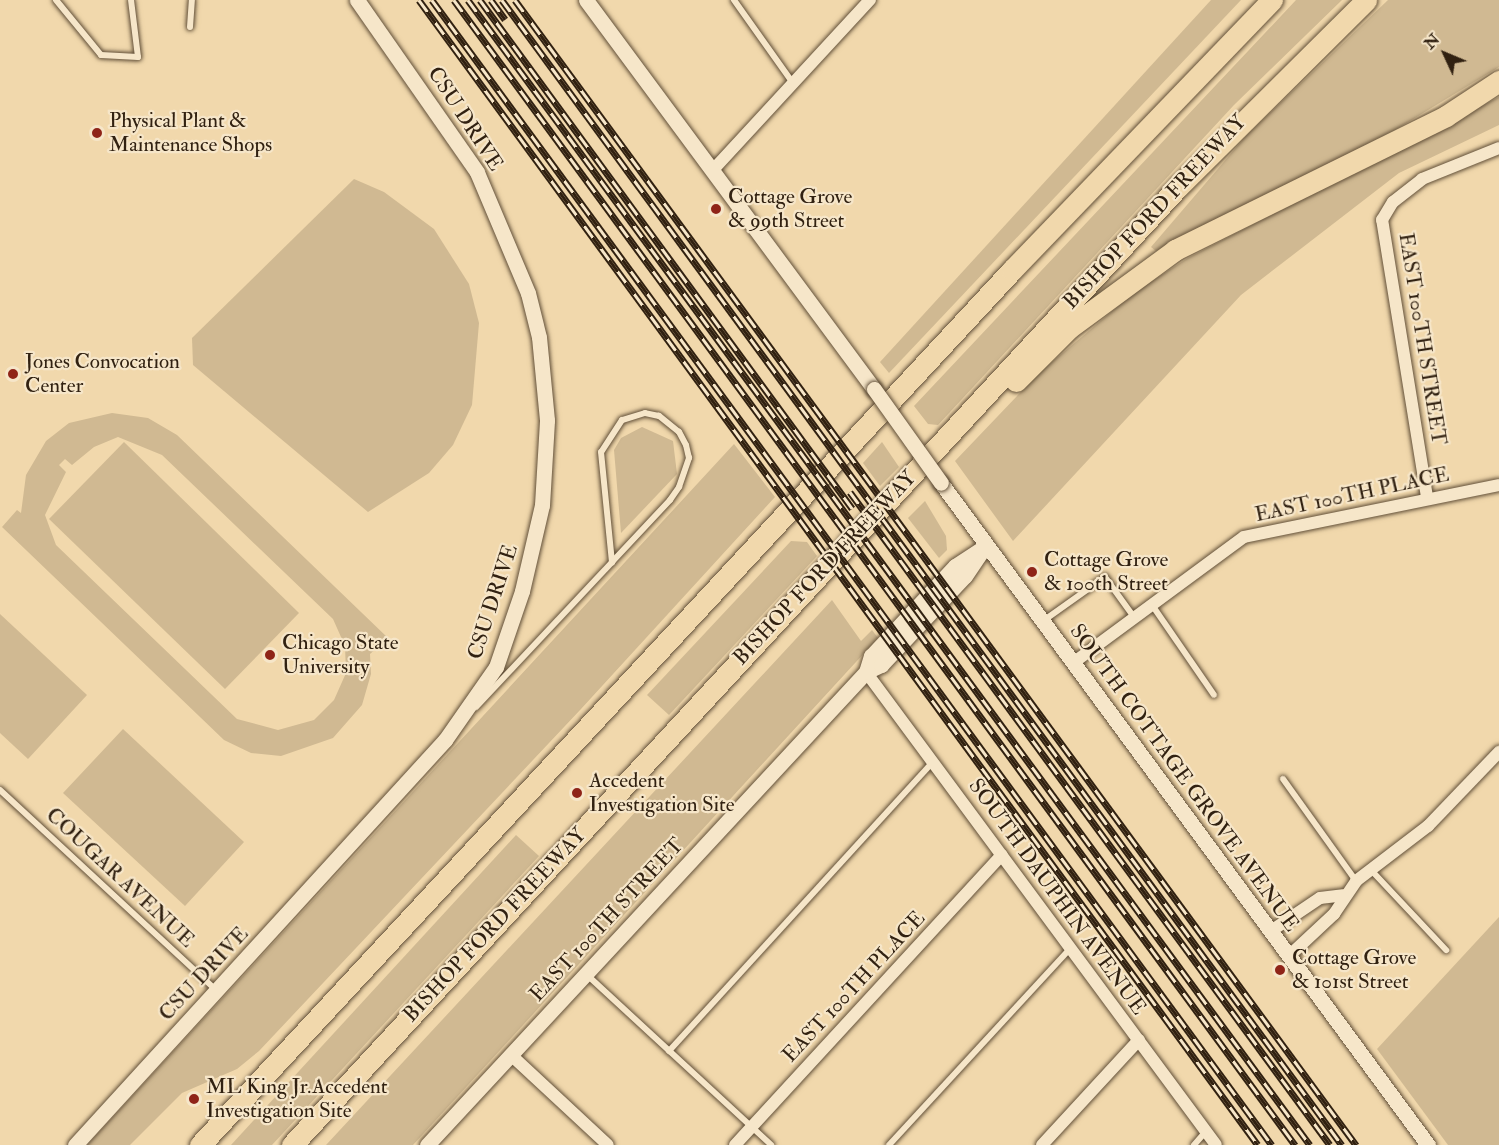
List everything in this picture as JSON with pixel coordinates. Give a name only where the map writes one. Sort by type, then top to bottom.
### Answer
[{"type":"highway","points":[[200,1145],[1028,252],[1272,0]]},
{"type":"highway","name":"BISHOP FORD FREEWAY","points":[[292,1145],[1256,104],[1366,0]]},
{"type":"highway","points":[[771,628],[829,583],[1017,380],[1120,288],[1175,250],[1436,121],[1499,81]]},
{"type":"street","name":"CSU DRIVE","points":[[75,1145],[445,740],[496,667],[522,591],[542,505],[545,380],[528,293],[498,212],[449,128],[357,0]]},
{"type":"street","name":"SOUTH COTTAGE GROVE AVENUE","points":[[586,0],[1428,1145]]},
{"type":"street","points":[[712,171],[867,1]]},
{"type":"street","name":"EAST 100TH STREET","points":[[1427,497],[1382,220],[1393,202],[1422,179],[1499,148]]},
{"type":"street","name":"EAST 100TH PLACE","points":[[1073,663],[1244,537],[1427,497],[1499,485]]},
{"type":"street","name":"EAST 100TH STREET","points":[[433,1143],[511,1055],[866,672],[881,665],[965,576],[986,545]]},
{"type":"street","name":"SOUTH DAUPHIN AVENUE","points":[[866,672],[1216,1145]]},
{"type":"street","points":[[1289,956],[1334,915],[1343,895],[1356,880],[1428,826],[1499,752]]},
{"type":"street","name":"EAST 100TH PLACE","points":[[735,1145],[1002,855]]},
{"type":"street","points":[[1271,932],[1320,898],[1343,895]]},
{"type":"street","points":[[1041,1145],[1139,1040]]},
{"type":"street","points":[[511,1055],[608,1145]]},
{"type":"lane","points":[[56,0],[102,55],[138,57],[131,0]]},
{"type":"lane","points":[[190,27],[192,0]]},
{"type":"lane","points":[[734,0],[793,83]]},
{"type":"lane","points":[[445,740],[612,562],[670,500],[687,473],[689,458],[682,438],[658,416],[645,413],[622,420],[601,452],[612,562]]},
{"type":"lane","points":[[1042,622],[1106,577],[1134,617]]},
{"type":"lane","points":[[1151,605],[1214,695]]},
{"type":"lane","points":[[669,1051],[933,762]]},
{"type":"lane","points":[[1283,779],[1356,880]]},
{"type":"lane","name":"COUGAR AVENUE","points":[[0,790],[217,991]]},
{"type":"lane","points":[[1371,870],[1446,950]]},
{"type":"lane","points":[[889,1145],[1071,948]]},
{"type":"lane","points":[[586,974],[771,1145]]},
{"type":"lane","points":[[1194,1145],[1206,1131]]},
{"type":"shaded area","points":[[1211,0],[1241,0],[889,373],[880,362]]},
{"type":"shaded area","points":[[1296,0],[1342,0],[1234,105],[938,425],[928,424],[914,406]]},
{"type":"shaded area","points":[[1388,0],[1499,0],[1499,67],[1395,130],[1156,251],[1151,247],[1246,136]]},
{"type":"shaded area","points":[[1499,97],[1499,125],[1399,173],[1241,295],[1013,541],[955,461],[1038,374],[1135,292],[1188,258]]},
{"type":"shaded area","points":[[354,179],[384,192],[434,229],[469,284],[479,323],[472,405],[453,445],[429,473],[368,512],[193,365],[192,338]]},
{"type":"shaded area","points":[[112,413],[148,418],[177,435],[388,638],[370,654],[371,674],[362,705],[333,738],[281,756],[251,753],[224,740],[2,527],[17,510],[21,513],[26,475],[46,441],[69,423]],"holes":[[[118,437],[162,455],[333,619],[345,646],[346,673],[334,700],[314,720],[278,730],[237,719],[56,545],[45,515],[66,472],[59,465],[65,459],[72,465],[94,447]]]},
{"type":"shaded area","points":[[642,427],[673,441],[677,474],[621,533],[614,450],[621,438]]},
{"type":"shaded area","points":[[124,442],[299,613],[225,689],[49,519]]},
{"type":"shaded area","points":[[882,442],[899,467],[880,486],[863,463]]},
{"type":"shaded area","points":[[734,444],[775,497],[581,709],[259,1051],[237,1069],[182,1093],[130,1145],[87,1145]]},
{"type":"shaded area","points":[[925,501],[946,536],[947,550],[939,558],[908,518]]},
{"type":"shaded area","points":[[791,541],[807,542],[817,556],[669,715],[647,695]]},
{"type":"shaded area","points":[[832,600],[861,641],[872,630],[878,638],[413,1145],[326,1145]]},
{"type":"shaded area","points":[[0,614],[87,695],[28,759],[0,733]]},
{"type":"shaded area","points":[[123,729],[244,842],[185,906],[63,793]]},
{"type":"shaded area","points":[[516,835],[539,856],[272,1145],[231,1145]]},
{"type":"shaded area","points":[[1499,917],[1499,1145],[1448,1145],[1377,1049]]},
{"type":"railway","points":[[419,0],[1258,1145]]},
{"type":"railway","points":[[432,0],[1272,1145]]},
{"type":"railway","points":[[454,0],[1295,1145]]},
{"type":"railway","points":[[468,0],[1310,1145]]},
{"type":"railway","points":[[480,0],[852,508]]},
{"type":"railway","points":[[491,0],[505,19]]},
{"type":"railway","points":[[502,0],[1342,1145]]},
{"type":"railway","points":[[515,0],[1356,1145]]},
{"type":"railway","points":[[850,492],[1330,1145]]},
{"type":"place","name":"Physical Plant & Maintenance Shops","points":[[97,133]]},
{"type":"place","name":"Cottage Grove & 99th Street","points":[[716,209]]},
{"type":"place","name":"Jones Convocation Center","points":[[13,374]]},
{"type":"place","name":"Cottage Grove & 100th Street","points":[[1032,572]]},
{"type":"place","name":"Chicago State University","points":[[270,655]]},
{"type":"place","name":"Accedent Investigation Site","points":[[577,793]]},
{"type":"place","name":"Cottage Grove & 101st Street","points":[[1280,970]]},
{"type":"place","name":"ML King Jr.Accedent Investigation Site","points":[[194,1099]]}]
